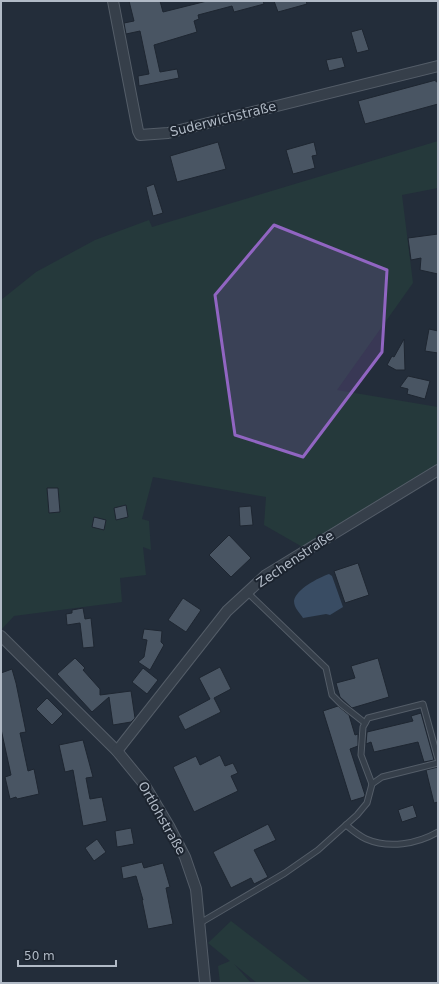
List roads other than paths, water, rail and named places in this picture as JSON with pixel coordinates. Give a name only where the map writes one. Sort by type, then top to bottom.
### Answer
[{"type":"street","name":"Suderwichstraße","points":[[113,1],[140,135],[168,133],[438,66]]},
{"type":"street","name":"Zechenstraße","points":[[116,751],[227,611],[266,575],[306,549],[438,470]]},
{"type":"street","name":"Ortlohstraße","points":[[1,636],[116,751],[144,784],[169,826],[185,857],[196,889],[205,983]]},
{"type":"lane","points":[[248,592],[326,668],[332,695],[365,723]]},
{"type":"lane","points":[[200,923],[285,873],[318,850],[346,825],[367,803],[372,784],[361,755],[363,727],[368,718],[423,704],[438,759]]},
{"type":"lane","points":[[372,784],[382,777],[438,764]]},
{"type":"lane","points":[[346,825],[365,839],[377,843],[407,844],[438,832]]},
{"type":"water","points":[[329,574],[332,576],[343,607],[330,615],[326,614],[303,618],[295,606],[294,601],[296,597],[308,584]]}]
